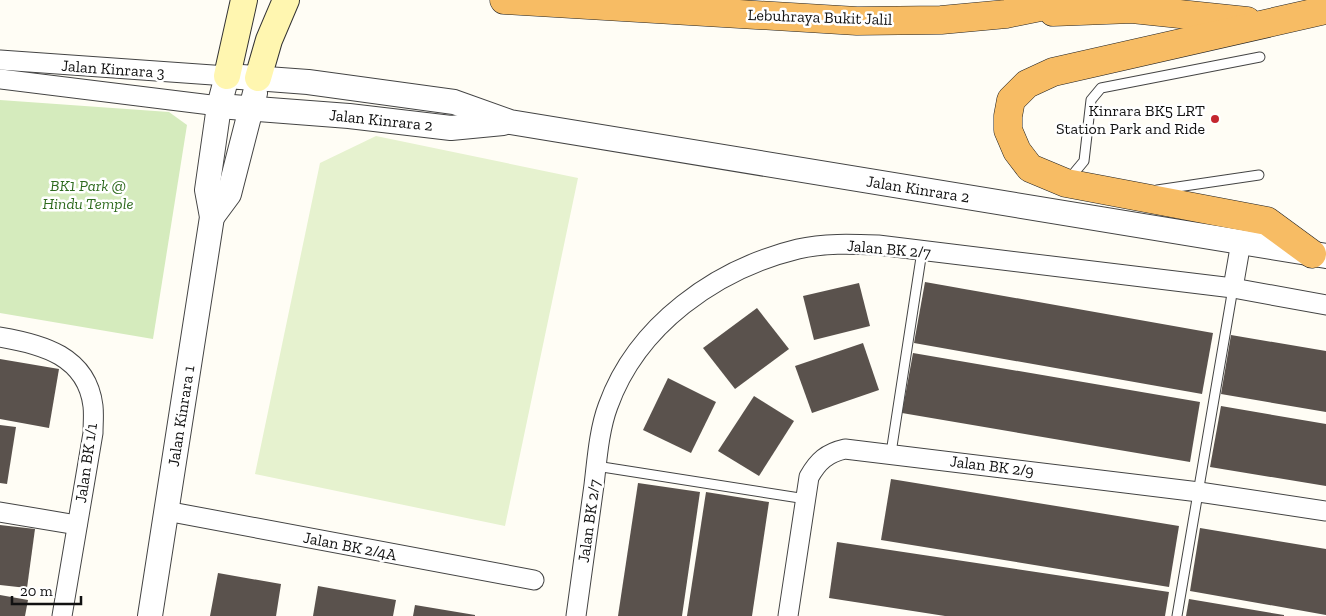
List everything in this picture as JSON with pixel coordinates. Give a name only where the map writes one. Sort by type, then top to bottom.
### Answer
[{"type":"highway","name":"Lebuhraya Bukit Jalil","points":[[504,0],[857,20],[941,20],[1006,14],[1075,0]]},
{"type":"highway","points":[[1006,14],[1132,9],[1268,24]]},
{"type":"highway","points":[[1319,255],[1267,221],[1066,184],[1030,168],[1017,151],[1008,130],[1008,116],[1011,100],[1027,84],[1053,72],[1326,10]]},
{"type":"main road","points":[[227,76],[244,0]]},
{"type":"main road","points":[[258,78],[269,40],[286,0]]},
{"type":"street","name":"Jalan Kinrara 3","points":[[0,60],[227,76]]},
{"type":"street","name":"Jalan Kinrara 2","points":[[227,76],[347,86],[454,102],[510,122],[1319,255]]},
{"type":"street","name":"Jalan Kinrara 1","points":[[150,616],[212,217],[207,190],[219,106],[227,76]]},
{"type":"street","name":"Jalan Kinrara 1","points":[[212,217],[229,194],[252,109],[258,78]]},
{"type":"street","name":"Jalan Kinrara 3","points":[[0,80],[219,106]]},
{"type":"street","name":"Jalan Kinrara 2","points":[[219,106],[451,128],[510,122]]},
{"type":"street","points":[[1233,288],[1242,242]]},
{"type":"street","name":"Jalan BK 2/7","points":[[576,616],[596,466],[607,408],[619,377],[636,352],[655,330],[681,306],[708,287],[764,260],[799,249],[835,244],[878,245],[1233,288],[1326,306]]},
{"type":"street","name":"Jalan BK 1/1","points":[[0,337],[33,342],[55,350],[72,364],[86,382],[93,406],[93,433],[62,616]]},
{"type":"street","name":"Jalan BK 2/9","points":[[788,616],[809,477],[817,463],[831,452],[846,449],[1198,492],[1326,511]]},
{"type":"street","name":"Jalan BK 2/4A","points":[[166,511],[534,580]]},
{"type":"street","points":[[0,512],[77,525]]},
{"type":"lane","points":[[1066,184],[1084,161],[1091,100],[1101,88],[1260,57]]},
{"type":"lane","points":[[1122,195],[1259,175]]},
{"type":"lane","points":[[891,453],[922,251]]},
{"type":"lane","points":[[1177,616],[1233,288]]},
{"type":"lane","points":[[596,466],[806,499]]},
{"type":"green space","name":"BK1 Park @ Hindu Temple","points":[[0,100],[169,112],[187,125],[153,339],[0,313]]},
{"type":"green space","points":[[376,136],[578,178],[505,526],[255,474],[320,163]]},
{"type":"building","points":[[925,282],[1213,333],[1202,394],[914,343]]},
{"type":"building","points":[[859,283],[870,326],[814,340],[803,296]]},
{"type":"building","points":[[757,308],[789,349],[735,389],[703,348]]},
{"type":"building","points":[[1231,335],[1326,351],[1326,412],[1221,394]]},
{"type":"building","points":[[863,343],[879,390],[812,413],[795,366]]},
{"type":"building","points":[[913,353],[1200,402],[1190,462],[902,413]]},
{"type":"building","points":[[0,359],[59,369],[49,428],[0,419]]},
{"type":"building","points":[[668,378],[716,402],[691,453],[643,430]]},
{"type":"building","points":[[754,396],[794,421],[759,476],[718,451]]},
{"type":"building","points":[[1221,406],[1326,424],[1326,486],[1210,467]]},
{"type":"building","points":[[0,425],[16,427],[7,484],[0,483]]},
{"type":"building","points":[[891,479],[1179,526],[1169,587],[881,540]]},
{"type":"building","points":[[638,483],[700,492],[682,616],[618,616]]},
{"type":"building","points":[[706,492],[769,502],[752,616],[687,616]]},
{"type":"building","points":[[0,525],[35,529],[27,588],[0,585]]},
{"type":"building","points":[[1200,528],[1326,549],[1326,615],[1190,591]]},
{"type":"building","points":[[837,542],[1169,592],[1165,616],[945,616],[829,598]]},
{"type":"building","points":[[218,573],[281,584],[276,616],[210,616]]},
{"type":"building","points":[[318,586],[396,600],[393,616],[313,616]]},
{"type":"building","points":[[0,595],[28,600],[25,616],[0,616]]},
{"type":"building","points":[[1189,599],[1284,615],[1284,616],[1186,616]]},
{"type":"building","points":[[415,605],[475,615],[475,616],[413,616]]},
{"type":"place","name":"Kinrara BK5 LRT Station Park and Ride","points":[[1215,119]]}]
